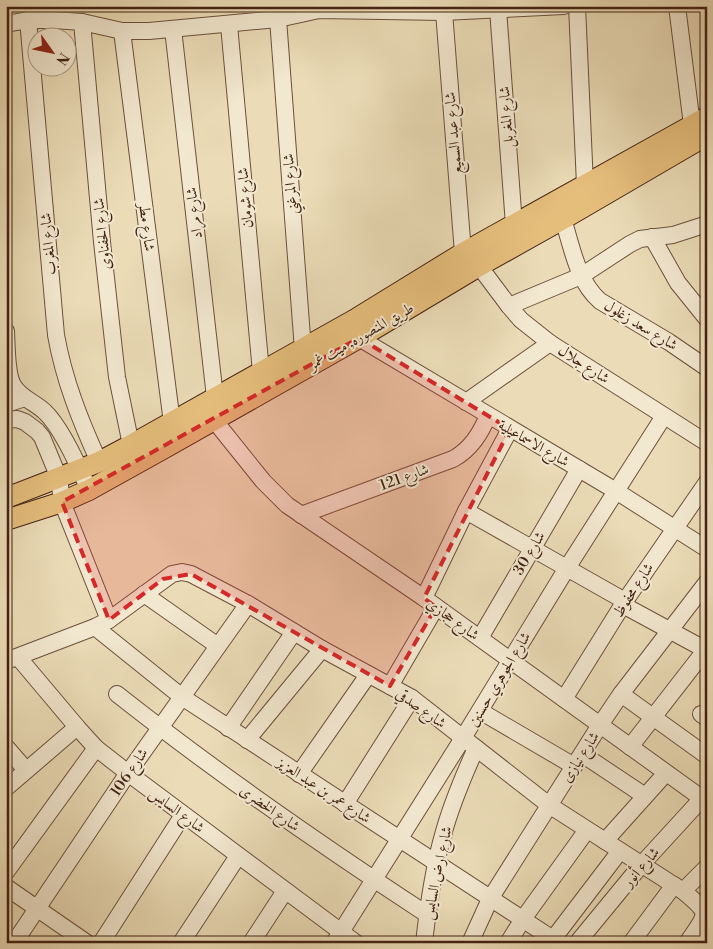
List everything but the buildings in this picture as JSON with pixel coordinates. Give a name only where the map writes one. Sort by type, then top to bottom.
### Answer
[{"type":"main road","name":"طريق المنصوره, ميت غمر","points":[[6,520],[62,502],[89,490],[359,338],[471,260],[514,225],[585,185],[702,126]]},
{"type":"main road","name":"طريق المنصوره, ميت غمر","points":[[6,498],[99,462],[261,372],[471,260],[563,220],[702,126]]},
{"type":"street","points":[[6,24],[28,20],[82,22],[122,31],[149,31],[278,18],[319,10],[444,12],[564,6]]},
{"type":"street","points":[[577,6],[585,185]]},
{"type":"street","points":[[677,6],[702,126]]},
{"type":"street","name":"شارع المغربل","points":[[498,9],[514,225]]},
{"type":"street","name":"شارع عبد السميع","points":[[444,12],[471,260]]},
{"type":"street","name":"شارع المرغني","points":[[278,18],[302,350]]},
{"type":"street","name":"شارع المغرب","points":[[28,20],[56,335],[60,360],[71,395],[99,462]]},
{"type":"street","name":"شارع الحفناوى","points":[[82,22],[102,242],[117,377],[131,445]]},
{"type":"street","name":"شارع شومان","points":[[229,24],[261,372]]},
{"type":"street","name":"شارع مراد","points":[[173,29],[215,397]]},
{"type":"street","name":"شارع مطر","points":[[122,31],[172,423]]},
{"type":"street","name":"شارع سعد زغلول","points":[[563,220],[581,276],[592,294],[600,301],[669,342],[707,368]]},
{"type":"street","points":[[509,306],[581,276],[630,244],[652,237],[673,235],[707,224]]},
{"type":"street","points":[[652,237],[678,283],[707,319]]},
{"type":"street","name":"شارع جلال","points":[[471,260],[521,320],[550,342],[707,443]]},
{"type":"street","points":[[6,331],[12,384],[25,398],[54,421],[89,490]]},
{"type":"street","name":"شارع الاسماعيلية","points":[[359,338],[616,491],[707,549]]},
{"type":"street","points":[[466,402],[550,342]]},
{"type":"street","points":[[6,404],[25,398]]},
{"type":"street","name":"شارع 121","points":[[301,515],[463,454],[481,432],[488,416]]},
{"type":"street","name":"شارع الجوهري حسنين","points":[[337,937],[400,838],[470,743],[480,711],[567,568],[664,416]]},
{"type":"street","points":[[6,420],[17,419],[25,422],[37,431],[59,478],[62,502],[102,623]]},
{"type":"street","name":"شارع حجازي","points":[[214,420],[263,481],[281,500],[430,602],[666,773],[705,798]]},
{"type":"street","points":[[390,686],[430,602],[466,511],[510,429]]},
{"type":"street","name":"شارع 30","points":[[480,638],[579,469]]},
{"type":"street","name":"شارع محفوظ","points":[[564,699],[624,603],[707,482]]},
{"type":"street","points":[[466,511],[706,649],[630,747]]},
{"type":"street","name":"شارع صدقي","points":[[144,594],[172,574],[182,572],[191,574],[248,604],[322,649],[412,698],[549,805],[679,888],[701,906],[704,914],[702,922],[687,943]]},
{"type":"street","name":"شارع نيازى","points":[[470,943],[490,899],[600,725],[621,694],[707,582]]},
{"type":"street","points":[[12,659],[102,623],[144,594],[218,646]]},
{"type":"street","name":"شارع 106","points":[[14,943],[128,773],[248,604]]},
{"type":"street","name":"شارع عمر بن عبد العزيز","points":[[102,623],[182,697],[556,941]]},
{"type":"street","points":[[228,728],[294,632]]},
{"type":"street","points":[[247,740],[322,649]]},
{"type":"street","name":"شارع السايس","points":[[12,659],[96,748],[285,891],[337,937],[356,943]]},
{"type":"street","points":[[299,774],[368,675]]},
{"type":"street","name":"شارع الخضرى","points":[[117,694],[233,782],[373,880],[428,915]]},
{"type":"street","points":[[621,694],[707,756]]},
{"type":"street","points":[[345,804],[412,698]]},
{"type":"street","points":[[480,711],[645,796]]},
{"type":"street","points":[[6,788],[77,727]]},
{"type":"street","name":"شارع ارض السايس","points":[[424,943],[436,863],[443,834],[460,784],[470,743]]},
{"type":"street","points":[[6,747],[26,770]]},
{"type":"street","points":[[6,872],[96,748]]},
{"type":"street","points":[[605,841],[666,773]]},
{"type":"street","name":"شارع أنور","points":[[577,943],[642,864],[705,798]]},
{"type":"street","points":[[101,943],[183,815]]},
{"type":"street","points":[[508,943],[587,830]]},
{"type":"street","points":[[556,941],[620,851]]},
{"type":"street","points":[[181,943],[238,856]]},
{"type":"street","points":[[631,943],[679,888],[707,867]]},
{"type":"street","points":[[6,887],[87,943]]},
{"type":"street","points":[[252,943],[285,891]]},
{"type":"highlighted area","points":[[359,338],[510,429],[424,598],[436,607],[390,686],[191,574],[163,579],[109,620],[62,502]]}]
